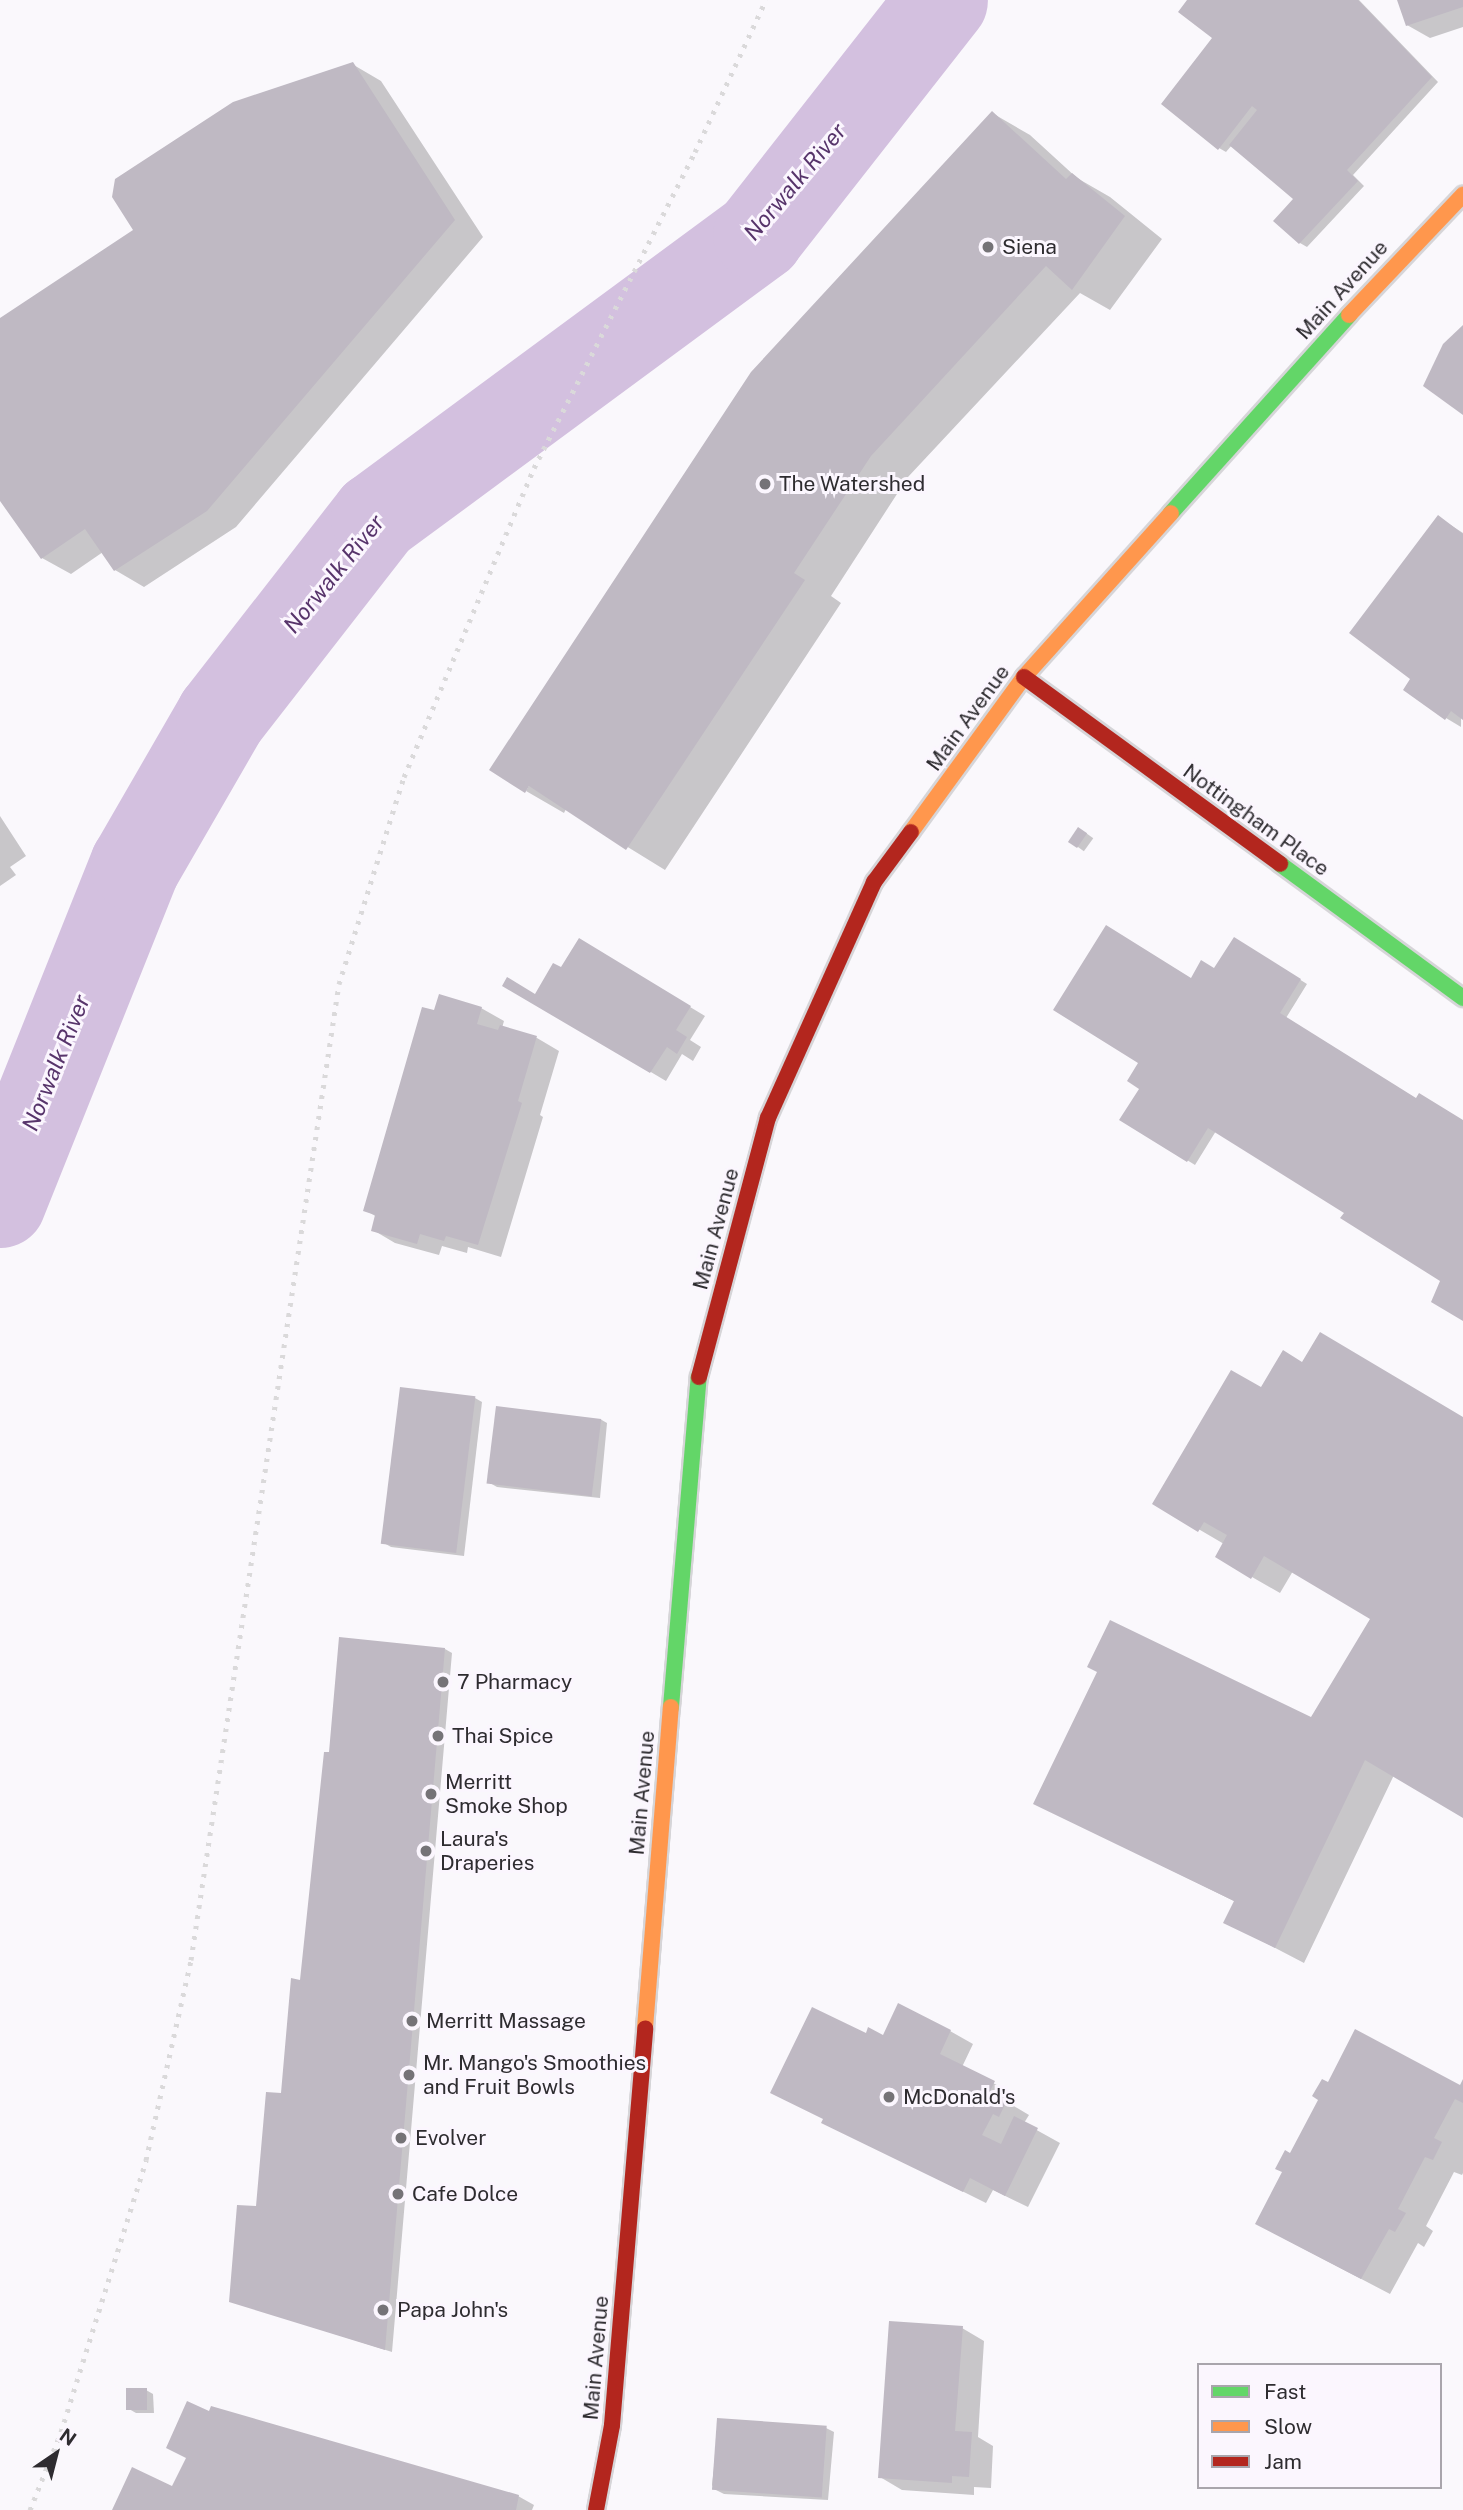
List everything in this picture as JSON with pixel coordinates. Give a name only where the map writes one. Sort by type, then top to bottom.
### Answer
[{"type":"main road","name":"Main Avenue","points":[[596,2510],[612,2425],[698,1379],[768,1118],[874,882],[1024,677],[1415,242],[1463,195]]},
{"type":"main road","name":"Nottingham Place","points":[[1024,677],[1463,998]]},
{"type":"building","points":[[1187,0],[1358,0],[1432,77],[1347,170],[1358,181],[1299,244],[1273,221],[1293,199],[1229,145],[1257,110],[1252,106],[1218,150],[1161,104],[1212,38],[1178,12]]},
{"type":"building","points":[[1397,0],[1463,0],[1463,7],[1406,26]]},
{"type":"building","points":[[353,62],[455,220],[207,511],[114,571],[85,529],[41,559],[0,501],[0,318],[133,230],[112,197],[115,179],[233,102]]},
{"type":"building","points":[[992,111],[1066,179],[1072,173],[1125,216],[1072,290],[1046,266],[871,456],[794,573],[805,580],[626,850],[529,786],[525,793],[489,770],[751,372]]},
{"type":"building","points":[[1463,325],[1463,415],[1423,386],[1443,344]]},
{"type":"building","points":[[1438,515],[1463,534],[1463,720],[1451,711],[1445,720],[1403,690],[1410,679],[1349,633]]},
{"type":"building","points":[[1078,827],[1087,833],[1077,848],[1068,842]]},
{"type":"building","points":[[1106,925],[1191,978],[1201,960],[1214,968],[1234,937],[1301,979],[1280,1013],[1416,1098],[1419,1093],[1463,1120],[1463,1321],[1431,1302],[1440,1281],[1340,1218],[1344,1213],[1208,1128],[1187,1162],[1119,1120],[1139,1089],[1127,1081],[1138,1063],[1053,1010]]},
{"type":"building","points":[[579,938],[691,1006],[676,1030],[687,1037],[677,1054],[667,1047],[650,1073],[502,986],[507,977],[535,994],[553,963],[561,967]]},
{"type":"building","points":[[439,994],[482,1007],[477,1024],[498,1030],[500,1025],[537,1036],[518,1101],[522,1103],[478,1245],[446,1236],[444,1241],[420,1234],[417,1244],[371,1231],[375,1215],[363,1211],[422,1007],[434,1010]]},
{"type":"building","points":[[1320,1332],[1463,1417],[1463,1818],[1365,1760],[1275,1948],[1223,1923],[1234,1901],[1033,1804],[1097,1672],[1087,1667],[1110,1620],[1311,1717],[1370,1619],[1264,1556],[1251,1579],[1215,1557],[1227,1535],[1204,1522],[1198,1532],[1152,1504],[1231,1370],[1261,1387],[1283,1350],[1302,1362]]},
{"type":"building","points":[[400,1387],[475,1396],[456,1553],[381,1544]]},
{"type":"building","points":[[496,1406],[601,1419],[592,1496],[486,1483]]},
{"type":"building","points":[[339,1637],[445,1648],[385,2350],[229,2302],[237,2205],[256,2206],[266,2092],[281,2093],[291,1978],[300,1980],[324,1752],[329,1752]]},
{"type":"building","name":"McDonald's","points":[[898,2003],[951,2030],[940,2054],[995,2081],[990,2091],[1007,2100],[999,2117],[993,2114],[982,2135],[1001,2144],[1014,2116],[1038,2128],[1005,2196],[970,2178],[963,2192],[821,2123],[823,2119],[770,2093],[812,2007],[866,2033],[868,2027],[883,2035]]},
{"type":"building","points":[[1355,2029],[1460,2085],[1463,2079],[1463,2103],[1455,2099],[1434,2138],[1442,2142],[1433,2160],[1425,2157],[1398,2209],[1406,2213],[1395,2232],[1389,2229],[1361,2279],[1255,2224],[1282,2172],[1275,2169],[1285,2150],[1290,2153],[1318,2100],[1312,2096],[1322,2079],[1328,2082]]},
{"type":"building","points":[[889,2321],[963,2326],[955,2431],[972,2432],[969,2477],[952,2476],[952,2483],[878,2478]]},
{"type":"building","points":[[126,2388],[147,2388],[147,2410],[126,2410]]},
{"type":"building","points":[[187,2401],[209,2411],[211,2406],[519,2495],[516,2510],[112,2510],[132,2467],[172,2486],[186,2458],[166,2448]]},
{"type":"building","points":[[717,2418],[827,2426],[822,2497],[712,2490]]},
{"type":"waterway","name":"Norwalk River","points":[[0,1202],[135,865],[221,716],[376,517],[758,235],[942,0]]},
{"type":"railway","points":[[30,2510],[61,2432],[146,2160],[191,1960],[339,984],[404,777],[534,468],[695,152],[766,0]]},
{"type":"traffic: fast","points":[[1171,513],[1349,315]]},
{"type":"traffic: fast","points":[[1280,864],[1463,998]]},
{"type":"traffic: fast","points":[[671,1707],[699,1377]]},
{"type":"traffic: slow","points":[[1349,315],[1463,195]]},
{"type":"traffic: slow","points":[[911,832],[1024,677],[1171,513]]},
{"type":"traffic: slow","points":[[645,2028],[671,1707]]},
{"type":"traffic: jam","points":[[1024,677],[1280,864]]},
{"type":"traffic: jam","points":[[699,1377],[768,1118],[874,882],[911,832]]},
{"type":"traffic: jam","points":[[596,2510],[612,2425],[645,2028]]},
{"type":"place","name":"Siena","points":[[988,247]]},
{"type":"place","name":"The Watershed","points":[[765,484]]},
{"type":"place","name":"7 Pharmacy","points":[[443,1682]]},
{"type":"place","name":"Thai Spice","points":[[438,1736]]},
{"type":"place","name":"Merritt Smoke Shop","points":[[431,1794]]},
{"type":"place","name":"Laura's Draperies","points":[[426,1851]]},
{"type":"place","name":"Merritt Massage","points":[[412,2021]]},
{"type":"place","name":"Mr. Mango's Smoothies and Fruit Bowls","points":[[409,2075]]},
{"type":"place","name":"McDonald's","points":[[889,2097]]},
{"type":"place","name":"Evolver","points":[[401,2138]]},
{"type":"place","name":"Cafe Dolce","points":[[398,2194]]},
{"type":"place","name":"Papa John's","points":[[383,2310]]}]
